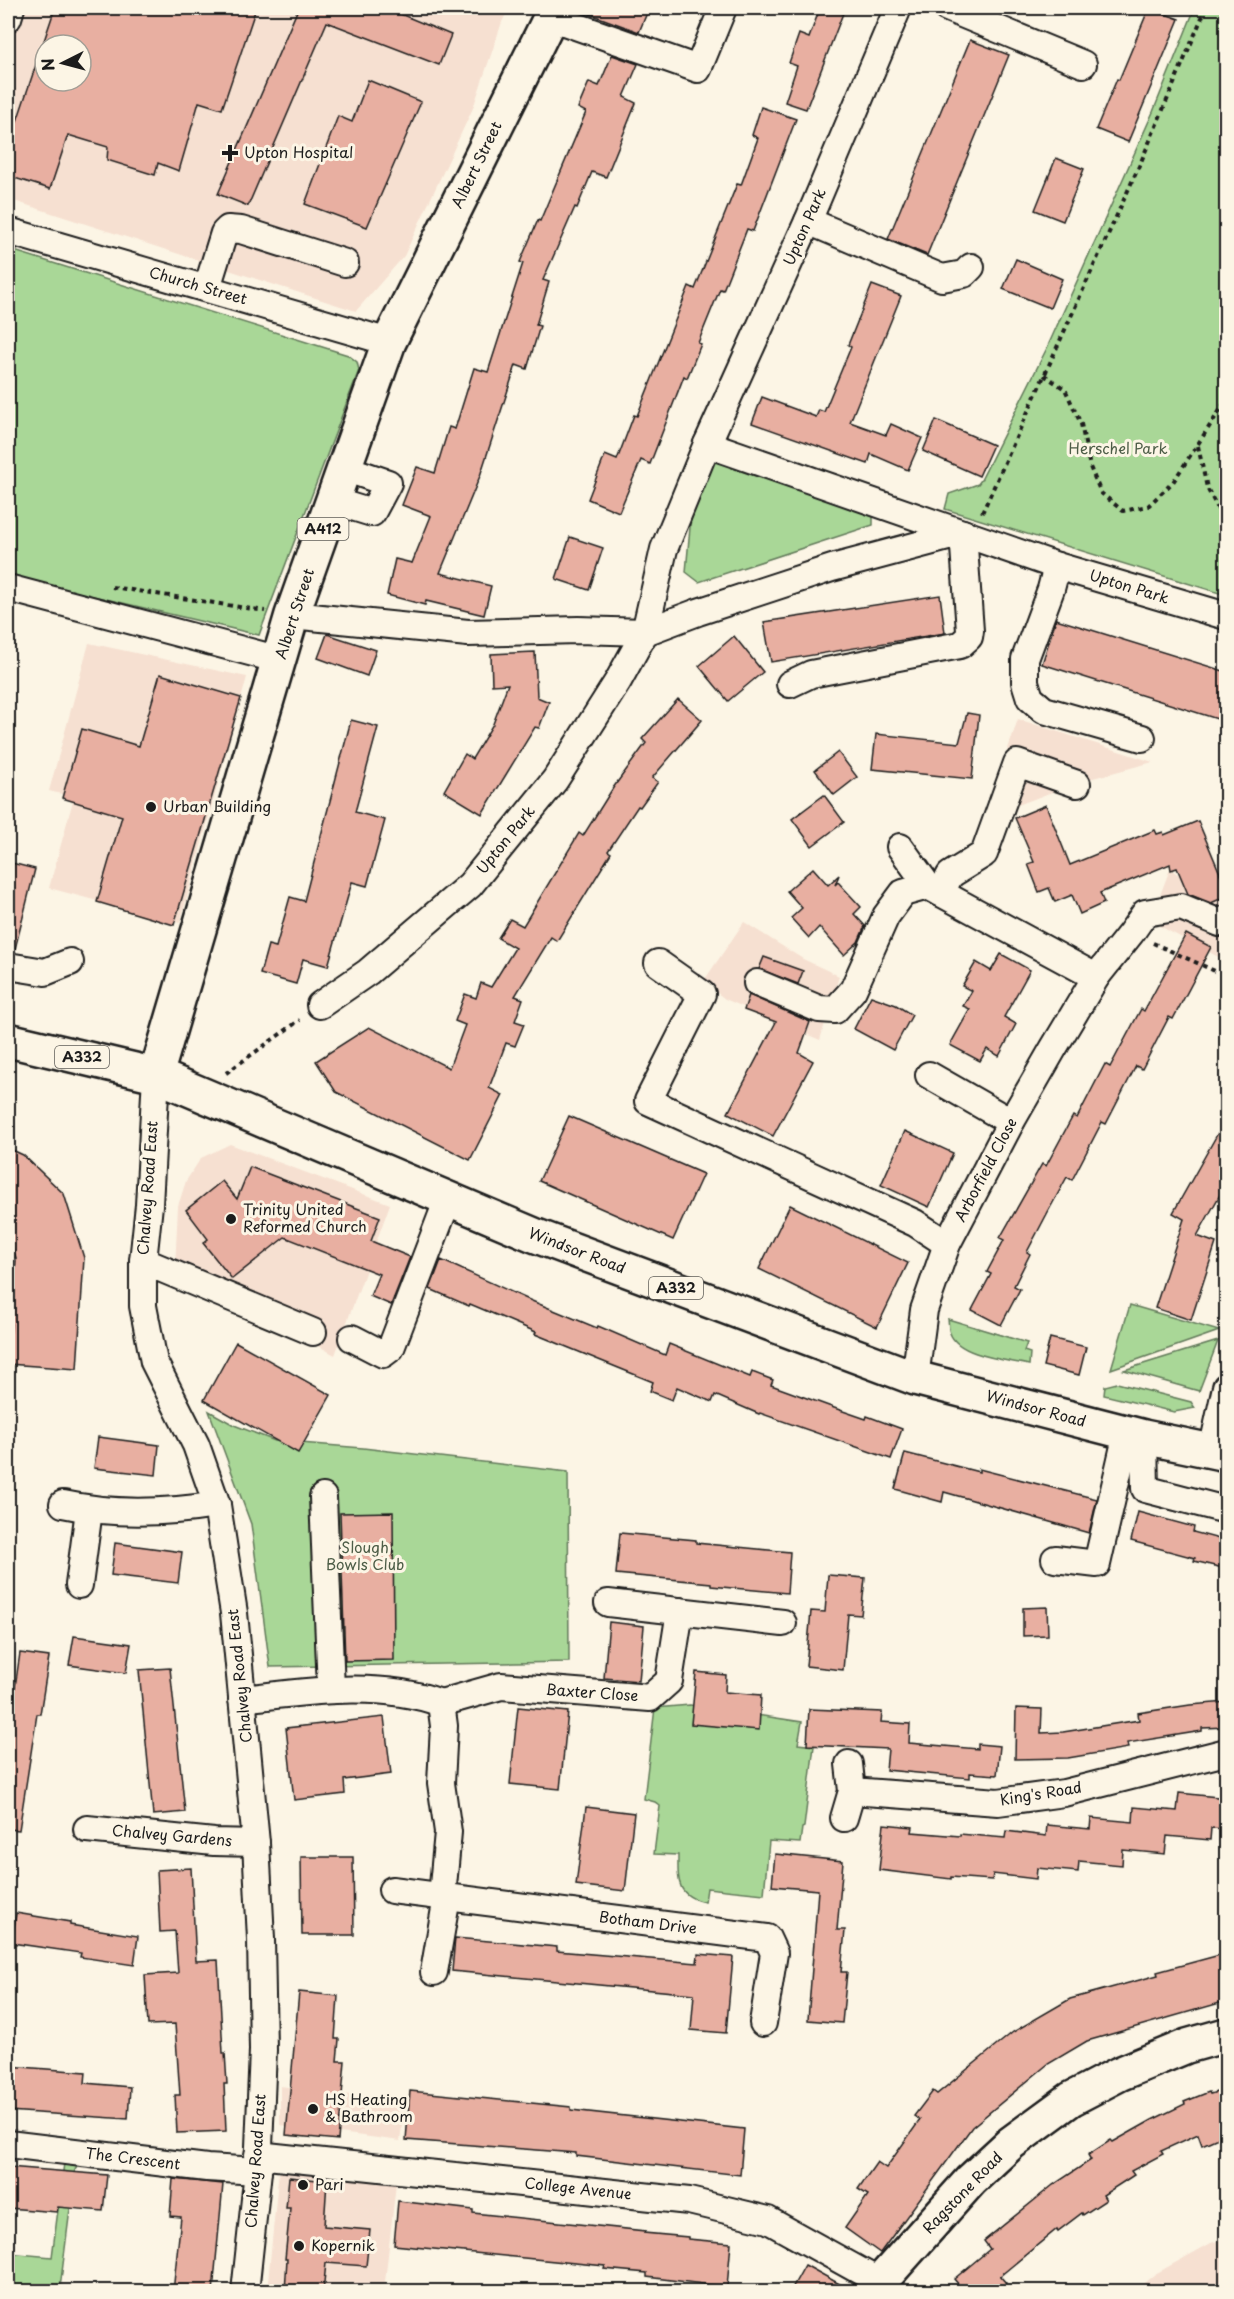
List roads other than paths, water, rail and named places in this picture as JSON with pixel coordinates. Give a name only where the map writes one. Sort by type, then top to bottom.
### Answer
[{"type":"main road","name":"Albert Street","points":[[156,1075],[292,615],[389,342],[552,12]]},
{"type":"main road","name":"Windsor Road","points":[[8,1040],[156,1075],[534,1235],[915,1378],[1135,1435],[1222,1454]]},
{"type":"main road","name":"Ragstone Road","points":[[877,2287],[971,2180],[1011,2143],[1071,2099],[1119,2074],[1187,2046],[1227,2035]]},
{"type":"street","points":[[8,18],[11,8]]},
{"type":"street","points":[[552,12],[698,69],[723,8]]},
{"type":"street","name":"Upton Park","points":[[320,1005],[368,972],[470,885],[555,780],[618,681],[645,632],[664,549],[707,444],[808,221],[898,8]]},
{"type":"street","points":[[947,8],[1083,64]]},
{"type":"street","points":[[808,221],[942,278],[964,274],[971,267]]},
{"type":"street","points":[[207,288],[228,229],[241,230],[345,263]]},
{"type":"street","name":"Church Street","points":[[8,231],[389,342]]},
{"type":"street","name":"Upton Park","points":[[707,444],[1057,566],[1227,616]]},
{"type":"street","points":[[333,501],[372,513],[388,483],[344,468]]},
{"type":"street","points":[[292,615],[468,633],[578,630],[645,632],[832,568],[968,534],[970,631],[969,637],[960,645],[811,674],[789,684]]},
{"type":"street","points":[[1057,566],[1051,589],[1025,659],[1025,682],[1030,698],[1044,710],[1142,738]]},
{"type":"street","points":[[8,588],[280,660]]},
{"type":"street","points":[[757,983],[819,1009],[835,1010],[853,990],[886,916],[903,893],[935,889],[950,875],[984,854],[1017,763],[1077,784]]},
{"type":"street","points":[[900,848],[935,889],[1096,977]]},
{"type":"street","name":"Arborfield Close","points":[[915,1378],[924,1310],[947,1244],[1011,1122],[1096,977],[1138,923],[1181,908],[1220,923],[1227,919]]},
{"type":"street","points":[[8,966],[45,972],[70,962]]},
{"type":"street","points":[[658,963],[702,994],[648,1101],[915,1223],[947,1244]]},
{"type":"street","name":"Chalvey Road East","points":[[156,1075],[149,1205],[143,1261],[143,1306],[154,1362],[196,1445],[217,1504],[234,1613],[256,1843],[263,2050],[258,2163],[245,2292]]},
{"type":"street","points":[[929,1075],[1011,1122]]},
{"type":"street","points":[[352,1338],[383,1354],[391,1348],[448,1199]]},
{"type":"street","points":[[143,1261],[313,1332]]},
{"type":"street","points":[[1222,1454],[1227,1387]]},
{"type":"street","points":[[1135,1435],[1145,1489],[1227,1510]]},
{"type":"street","points":[[1055,1559],[1097,1564],[1135,1435]]},
{"type":"street","points":[[323,1497],[331,1689]]},
{"type":"street","points":[[63,1504],[89,1510],[177,1511],[217,1504]]},
{"type":"street","points":[[79,1585],[89,1510]]},
{"type":"street","points":[[608,1603],[783,1623]]},
{"type":"street","name":"Baxter Close","points":[[441,1703],[501,1686],[650,1698],[669,1681],[680,1611]]},
{"type":"street","points":[[242,1699],[331,1689],[417,1694],[441,1703],[444,1726],[441,1783],[448,1832],[444,1897],[434,1972]]},
{"type":"street","name":"King's Road","points":[[852,1791],[998,1802],[1064,1792],[1227,1752]]},
{"type":"street","points":[[844,1818],[852,1791],[849,1764]]},
{"type":"street","name":"Chalvey Gardens","points":[[87,1829],[214,1842],[256,1843]]},
{"type":"street","name":"Botham Drive","points":[[392,1890],[767,1938],[774,1953],[763,2023]]},
{"type":"street","name":"The Crescent","points":[[8,2144],[207,2168],[258,2163]]},
{"type":"street","name":"College Avenue","points":[[258,2163],[689,2201],[768,2220],[877,2287]]},
{"type":"place","name":"Upton Hospital","points":[[230,153]]},
{"type":"place","name":"Urban Building","points":[[151,807]]},
{"type":"place","name":"Trinity United Reformed Church","points":[[231,1219]]},
{"type":"place","name":"HS Heating & Bathroom","points":[[313,2109]]},
{"type":"place","name":"Pari","points":[[303,2185]]},
{"type":"place","name":"Kopernik","points":[[299,2246]]},
{"type":"park label","name":"Herschel Park","points":[[1118,449]]},
{"type":"park label","name":"Slough Bowls Club","points":[[365,1556]]}]
